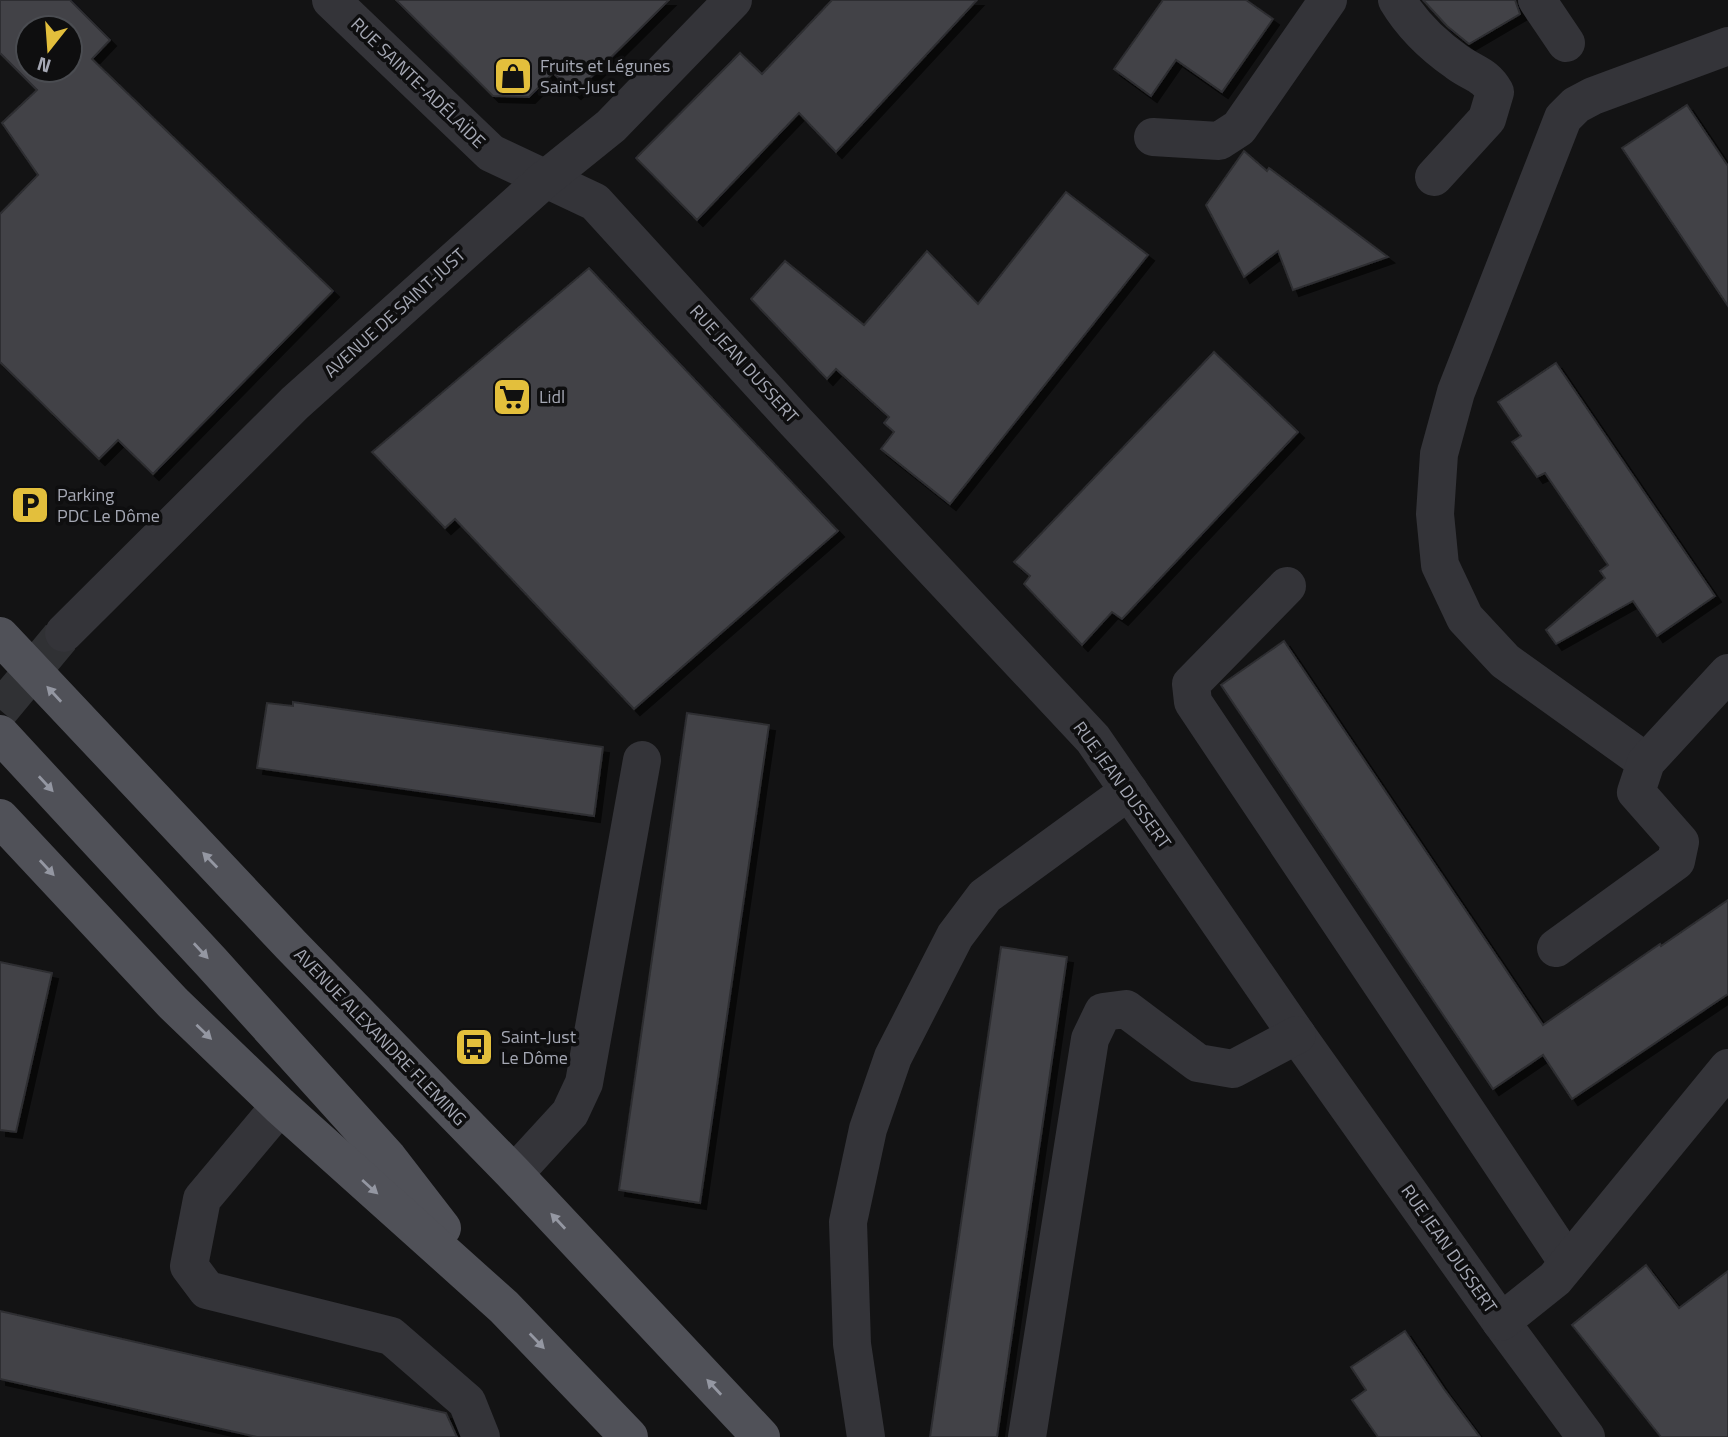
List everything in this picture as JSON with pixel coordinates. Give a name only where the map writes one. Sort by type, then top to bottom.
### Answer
[{"type":"main road","name":"AVENUE ALEXANDRE FLEMING","points":[[0,636],[761,1437]]},
{"type":"main road","points":[[0,734],[388,1158],[504,1307]]},
{"type":"main road","points":[[0,818],[173,1003],[280,1106],[504,1307],[629,1437]]},
{"type":"street","name":"RUE SAINTE-ADÉLAÏDE","points":[[331,0],[491,153],[544,180]]},
{"type":"street","name":"AVENUE DE SAINT-JUST","points":[[64,633],[295,403],[544,180],[611,126],[733,0]]},
{"type":"street","points":[[1153,137],[1219,141],[1239,128],[1328,0]]},
{"type":"street","points":[[1397,0],[1430,41],[1459,64],[1488,79],[1495,92],[1487,118],[1434,177]]},
{"type":"street","points":[[1537,0],[1566,43]]},
{"type":"street","points":[[1646,762],[1505,661],[1465,618],[1440,565],[1435,514],[1439,454],[1455,392],[1563,118],[1576,105],[1593,96],[1728,46]]},
{"type":"street","name":"RUE JEAN DUSSERT","points":[[544,180],[595,202],[1093,739],[1297,1035],[1501,1322],[1587,1437]]},
{"type":"street","points":[[1287,586],[1191,684],[1193,702],[1568,1263]]},
{"type":"street","points":[[1556,948],[1675,861],[1680,842],[1636,792],[1646,762],[1728,673]]},
{"type":"street","points":[[514,1174],[570,1113],[584,1083],[642,760]]},
{"type":"street","points":[[866,1437],[852,1344],[848,1222],[868,1129],[893,1057],[955,936],[985,896],[1129,791]]},
{"type":"street","points":[[1027,1437],[1090,1039],[1103,1012],[1126,1009],[1198,1063],[1233,1069],[1297,1035]]},
{"type":"street","points":[[1501,1322],[1555,1279],[1728,1068]]},
{"type":"street","points":[[280,1106],[202,1199],[188,1266],[207,1290],[391,1336],[467,1402],[481,1437]]},
{"type":"building","points":[[0,0],[70,0],[84,14],[14,14],[14,67],[0,53]]},
{"type":"building","points":[[396,0],[669,0],[575,93],[553,73],[529,97],[493,96]]},
{"type":"building","points":[[832,0],[977,0],[836,152],[799,113],[697,220],[636,158],[740,53],[762,74]]},
{"type":"building","points":[[1163,0],[1246,0],[1273,19],[1222,92],[1176,60],[1151,96],[1114,69]]},
{"type":"building","points":[[1423,0],[1515,0],[1520,14],[1469,44],[1447,26]]},
{"type":"building","points":[[84,14],[110,40],[92,59],[333,291],[153,474],[118,440],[99,459],[0,362],[0,214],[38,175],[2,123],[37,90],[31,84],[84,84]]},
{"type":"building","points":[[1687,105],[1728,166],[1728,306],[1622,148]]},
{"type":"building","points":[[1244,151],[1267,171],[1269,168],[1388,257],[1293,290],[1278,251],[1244,277],[1206,205]]},
{"type":"building","points":[[1066,192],[1148,255],[950,504],[881,449],[894,432],[884,423],[889,417],[836,369],[827,379],[751,299],[785,261],[864,325],[927,251],[978,304]]},
{"type":"building","points":[[589,268],[838,531],[634,709],[455,519],[445,528],[372,452]]},
{"type":"building","points":[[1214,352],[1298,432],[1122,619],[1112,612],[1082,645],[1024,584],[1030,576],[1014,562]]},
{"type":"building","points":[[1556,363],[1715,596],[1657,636],[1633,601],[1556,644],[1546,630],[1605,578],[1600,571],[1608,565],[1545,473],[1537,477],[1512,442],[1521,436],[1498,402]]},
{"type":"building","points":[[1284,641],[1543,1025],[1728,900],[1728,994],[1572,1099],[1543,1055],[1493,1089],[1221,685]]},
{"type":"building","points":[[293,702],[603,747],[594,816],[257,768],[267,703],[293,706]]},
{"type":"building","points":[[687,713],[769,725],[700,1203],[619,1190]]},
{"type":"building","points":[[1001,947],[1067,957],[997,1437],[930,1437]]},
{"type":"building","points":[[0,962],[52,973],[16,1132],[0,1130]]},
{"type":"building","points":[[1646,1265],[1679,1308],[1728,1271],[1728,1437],[1661,1437],[1572,1325]]},
{"type":"building","points":[[0,1311],[446,1413],[457,1437],[257,1437],[0,1379]]},
{"type":"building","points":[[1405,1331],[1480,1437],[1378,1437],[1352,1400],[1366,1390],[1351,1367]]},
{"type":"tunnel","points":[[0,710],[64,633]]},
{"type":"place","name":"Fruits et Légunes Saint-Just","points":[[513,76]]},
{"type":"place","name":"Lidl","points":[[512,397]]},
{"type":"place","name":"Parking PDC Le Dôme","points":[[30,505]]},
{"type":"place","name":"Saint-Just Le Dôme","points":[[474,1047]]}]
